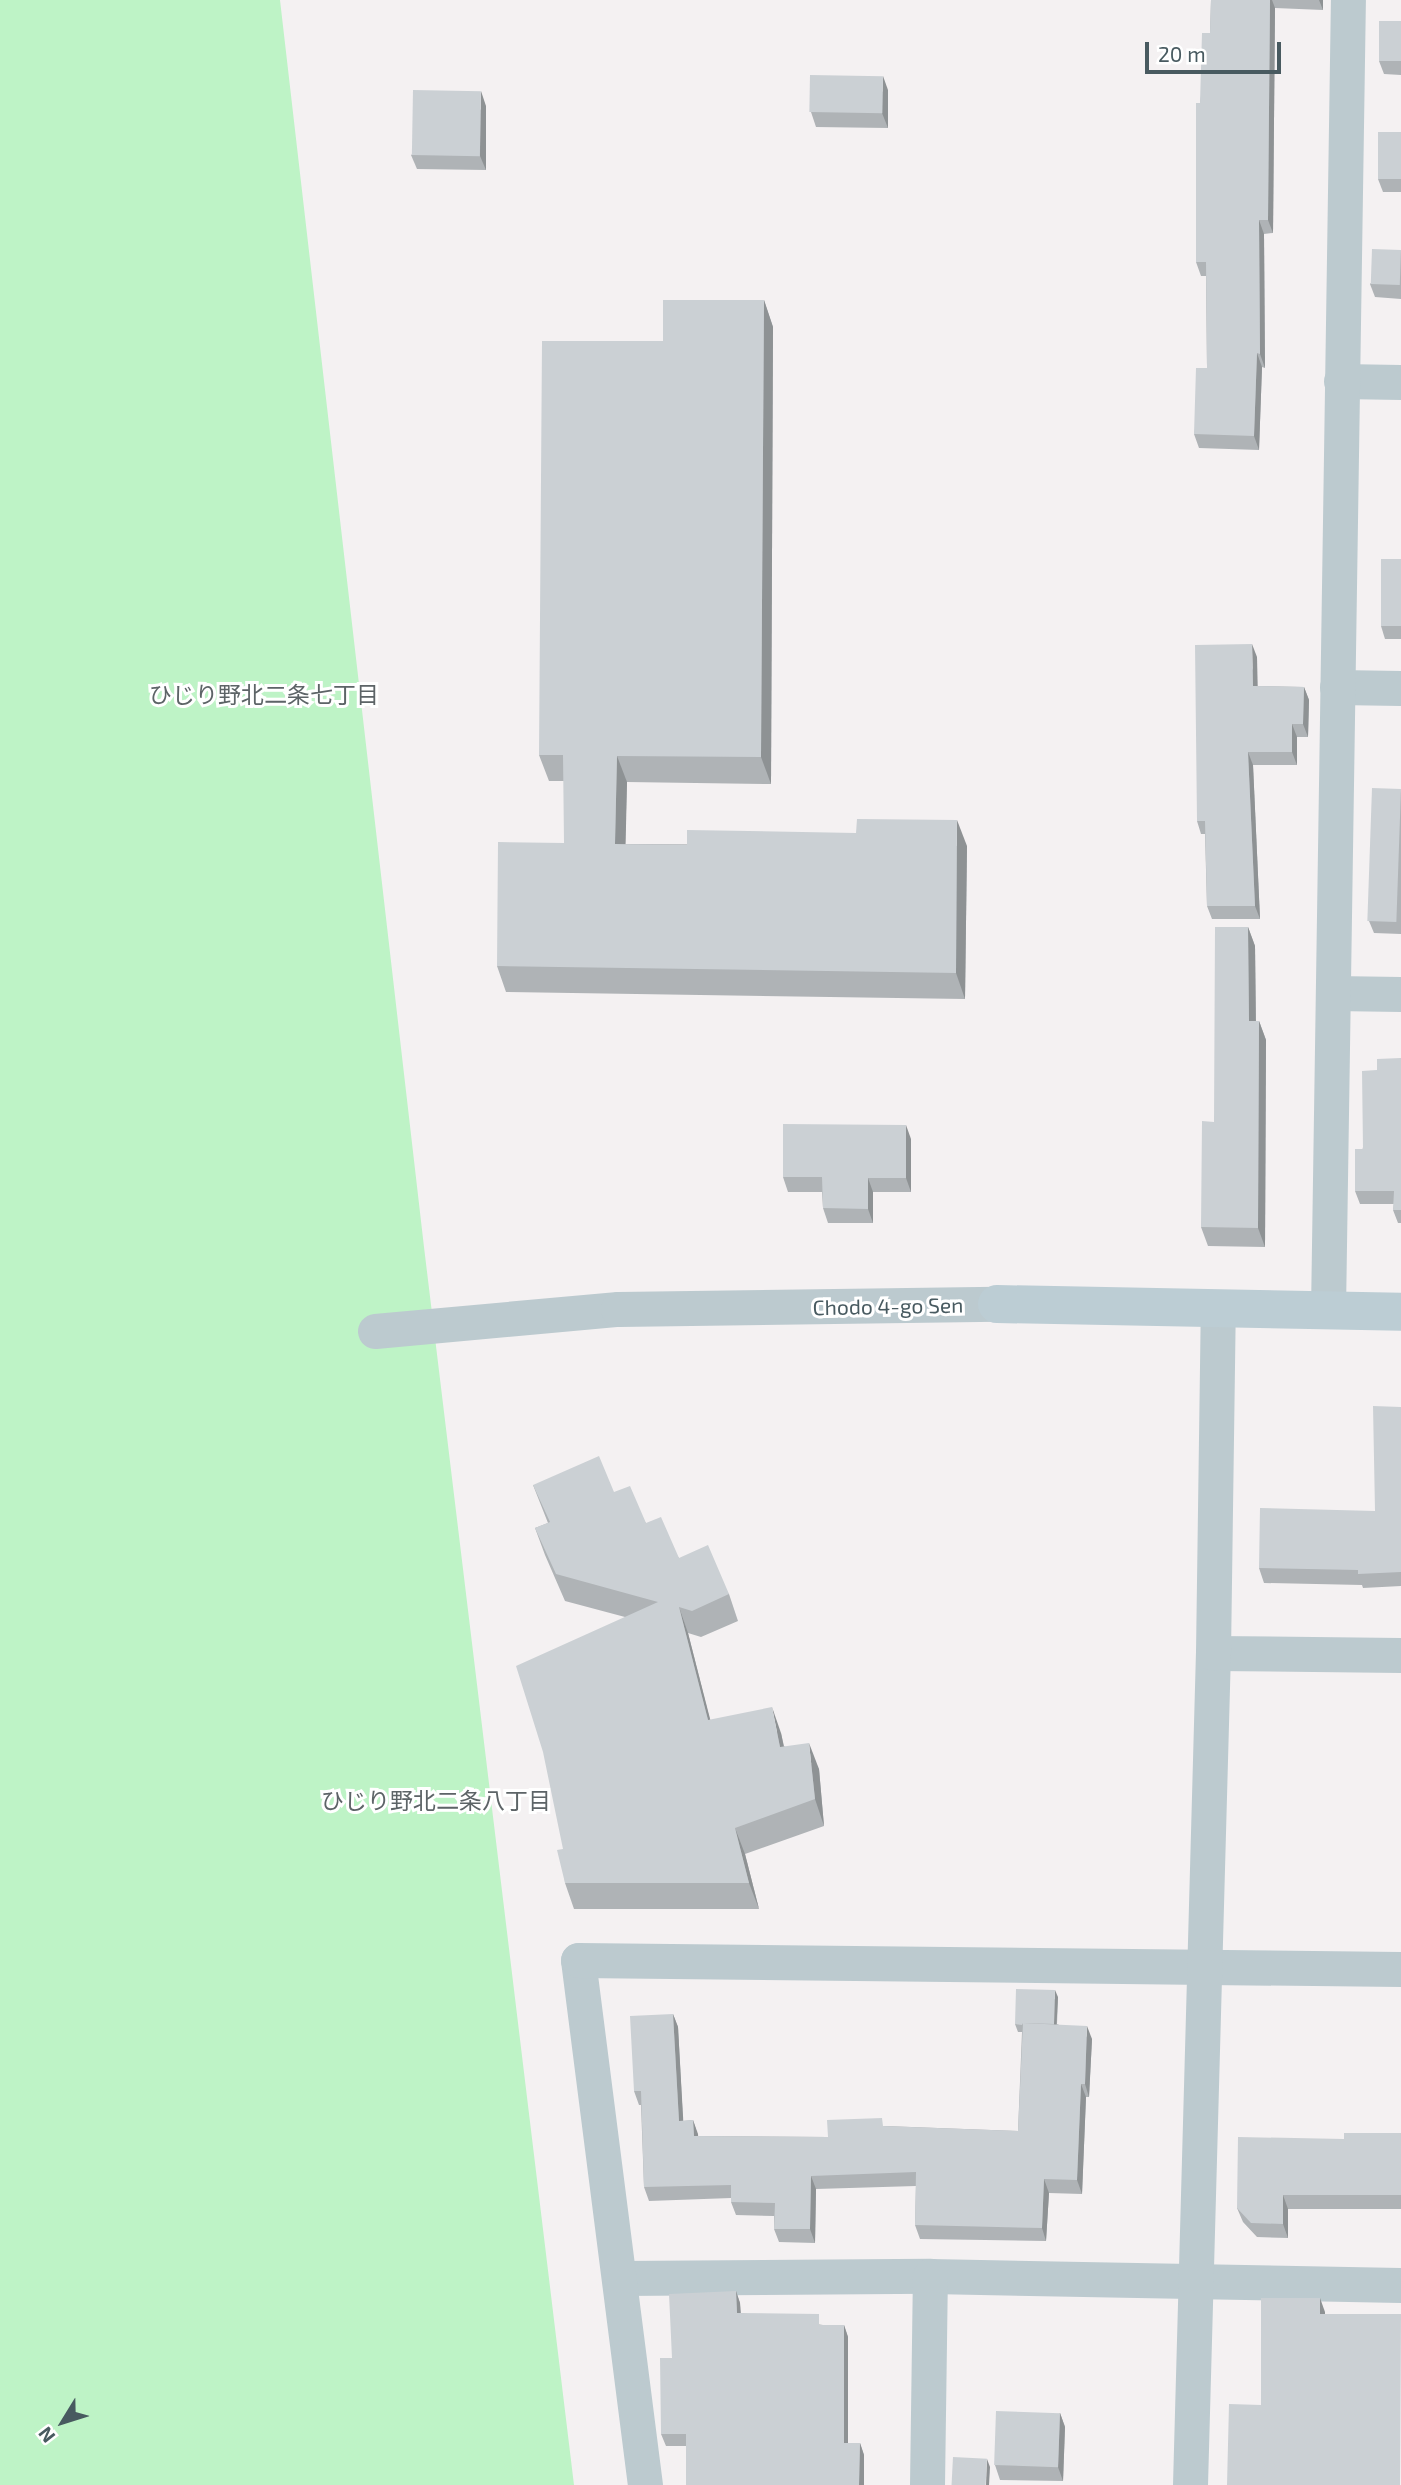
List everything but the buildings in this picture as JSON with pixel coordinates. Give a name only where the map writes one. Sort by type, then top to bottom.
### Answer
[{"type":"street","points":[[1328,1311],[1348,0]]},
{"type":"street","points":[[1341,381],[1401,382]]},
{"type":"street","points":[[1337,687],[1401,688]]},
{"type":"street","points":[[1333,993],[1401,995]]},
{"type":"street","name":"Chodo 4-go Sen","points":[[376,1331],[618,1309],[997,1304],[1401,1312]]},
{"type":"street","points":[[1190,2485],[1213,1653],[1218,1310]]},
{"type":"street","points":[[1213,1653],[1401,1655]]},
{"type":"street","points":[[645,2485],[578,1960],[1401,1969]]},
{"type":"street","points":[[620,2278],[930,2276],[1401,2284]]},
{"type":"street","points":[[927,2485],[930,2276]]},
{"type":"green space","points":[[0,0],[280,0],[424,1247],[574,2485],[0,2485]]},
{"type":"district","name":"ひじり野北二条七丁目","points":[[264,694]]},
{"type":"district","name":"ひじり野北二条八丁目","points":[[436,1800]]}]
